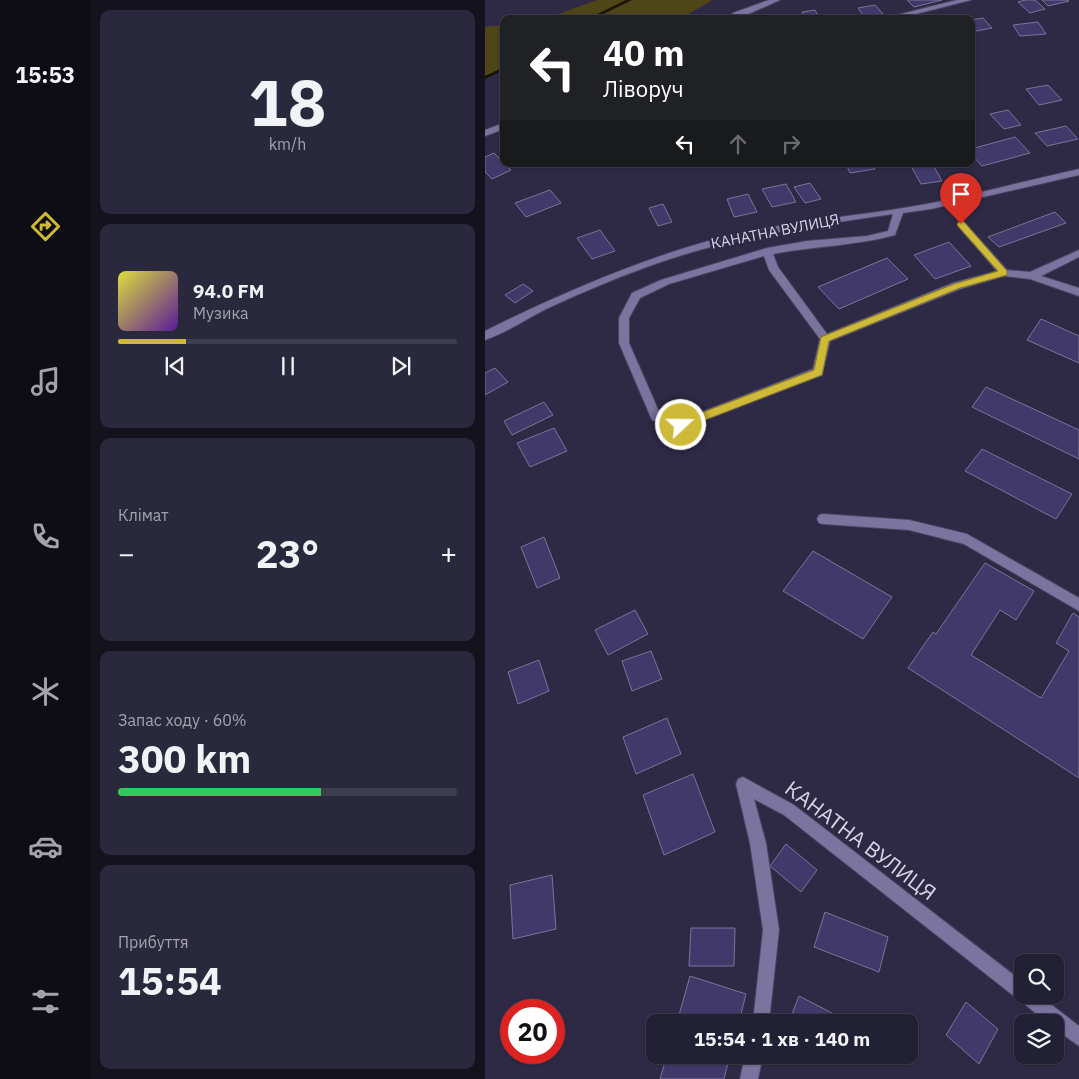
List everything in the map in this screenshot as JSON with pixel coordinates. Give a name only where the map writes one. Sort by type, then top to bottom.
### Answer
[{"type":"street","points":[[736,15],[776,0]]},
{"type":"street","points":[[902,15],[967,0]]},
{"type":"street","points":[[485,133],[500,127]]},
{"type":"street","name":"КАНАТНА ВУЛИЦЯ","points":[[485,336],[544,306],[599,282],[701,246],[807,223],[931,206],[1079,172]]},
{"type":"street","points":[[767,251],[773,268],[825,339],[818,372],[681,425],[656,418],[623,343],[624,318],[636,296],[665,282],[767,251],[807,244],[867,239],[891,233],[899,210]]},
{"type":"street","points":[[961,224],[1004,273]]},
{"type":"street","points":[[1031,276],[1079,253]]},
{"type":"street","points":[[825,339],[957,286],[1004,273],[1031,276],[1079,292]]},
{"type":"street","points":[[823,519],[909,525],[967,539],[1079,605]]},
{"type":"street","name":"КАНАТНА ВУЛИЦЯ","points":[[762,1014],[771,930],[758,843],[743,784],[789,810],[1014,986]]},
{"type":"street","points":[[1037,1004],[1079,1037]]},
{"type":"street","points":[[749,1079],[752,1064]]},
{"type":"shaded area","points":[[597,0],[713,0],[686,15],[556,15]]},
{"type":"shaded area","points":[[500,25],[500,72],[485,76],[485,27]]},
{"type":"building","points":[[907,0],[942,0],[914,7]]},
{"type":"building","points":[[1035,0],[1045,9],[1030,13],[1018,2]]},
{"type":"building","points":[[1042,0],[1067,0],[1069,1],[1048,6]]},
{"type":"building","points":[[875,5],[883,14],[863,15],[858,8]]},
{"type":"building","points":[[815,10],[818,15],[804,15],[802,12]]},
{"type":"building","points":[[983,18],[992,28],[975,31],[975,19]]},
{"type":"building","points":[[1038,22],[1046,34],[1020,36],[1013,25]]},
{"type":"building","points":[[1048,85],[1062,100],[1039,105],[1026,89]]},
{"type":"building","points":[[1008,110],[1021,125],[1004,129],[990,114]]},
{"type":"building","points":[[1066,126],[1078,139],[1047,146],[1035,133]]},
{"type":"building","points":[[1015,137],[1030,153],[982,166],[975,158],[975,148]]},
{"type":"building","points":[[494,153],[500,159],[500,167],[508,167],[511,170],[492,179],[485,172],[485,157]]},
{"type":"building","points":[[847,167],[874,167],[875,169],[850,173]]},
{"type":"building","points":[[934,167],[942,181],[921,184],[912,168]]},
{"type":"building","points":[[810,183],[821,199],[805,203],[794,187]]},
{"type":"building","points":[[786,184],[796,202],[772,207],[762,189]]},
{"type":"building","points":[[550,190],[561,203],[526,217],[515,203]]},
{"type":"building","points":[[748,194],[757,212],[734,217],[727,199]]},
{"type":"building","points":[[663,204],[672,222],[658,226],[649,208]]},
{"type":"building","points":[[1055,212],[1066,223],[999,247],[988,237]]},
{"type":"building","points":[[600,230],[615,251],[592,259],[577,238]]},
{"type":"building","points":[[949,242],[971,266],[935,279],[914,255]]},
{"type":"building","points":[[887,258],[908,279],[839,309],[818,287]]},
{"type":"building","points":[[523,284],[533,291],[515,303],[505,295]]},
{"type":"building","points":[[1041,319],[1079,336],[1079,363],[1027,340]]},
{"type":"building","points":[[495,368],[508,382],[485,395],[485,373]]},
{"type":"building","points":[[986,387],[1079,430],[1079,459],[972,407]]},
{"type":"building","points":[[544,402],[553,415],[512,435],[504,421]]},
{"type":"building","points":[[554,428],[567,451],[530,467],[517,443]]},
{"type":"building","points":[[982,449],[1072,494],[1056,519],[965,471]]},
{"type":"building","points":[[544,537],[560,578],[537,588],[521,547]]},
{"type":"building","points":[[813,551],[892,597],[863,639],[783,591]]},
{"type":"building","points":[[985,563],[1034,591],[1016,620],[1000,610],[971,655],[1041,698],[1069,651],[1056,643],[1073,613],[1079,617],[1079,778],[908,668],[933,632],[936,634]]},
{"type":"building","points":[[635,610],[648,634],[608,655],[595,630]]},
{"type":"building","points":[[651,651],[662,679],[632,691],[622,661]]},
{"type":"building","points":[[539,660],[549,691],[518,704],[508,672]]},
{"type":"building","points":[[667,718],[681,754],[636,774],[623,737]]},
{"type":"building","points":[[693,774],[715,832],[664,855],[643,795]]},
{"type":"building","points":[[786,844],[817,870],[801,892],[770,866]]},
{"type":"building","points":[[552,875],[556,929],[513,939],[510,885]]},
{"type":"building","points":[[825,912],[888,937],[879,972],[814,947]]},
{"type":"building","points":[[691,928],[735,928],[734,966],[689,966]]},
{"type":"building","points":[[690,976],[746,994],[741,1014],[679,1014]]},
{"type":"building","points":[[799,996],[832,1013],[832,1014],[792,1014]]},
{"type":"building","points":[[966,1002],[998,1029],[979,1064],[946,1035]]},
{"type":"building","points":[[664,1064],[728,1064],[724,1079],[660,1079]]},
{"type":"waterway","points":[[598,15],[630,0]]},
{"type":"waterway","points":[[485,78],[500,70]]},
{"type":"route","points":[[681,425],[818,372],[825,339],[957,286],[1004,273],[961,224]]}]
